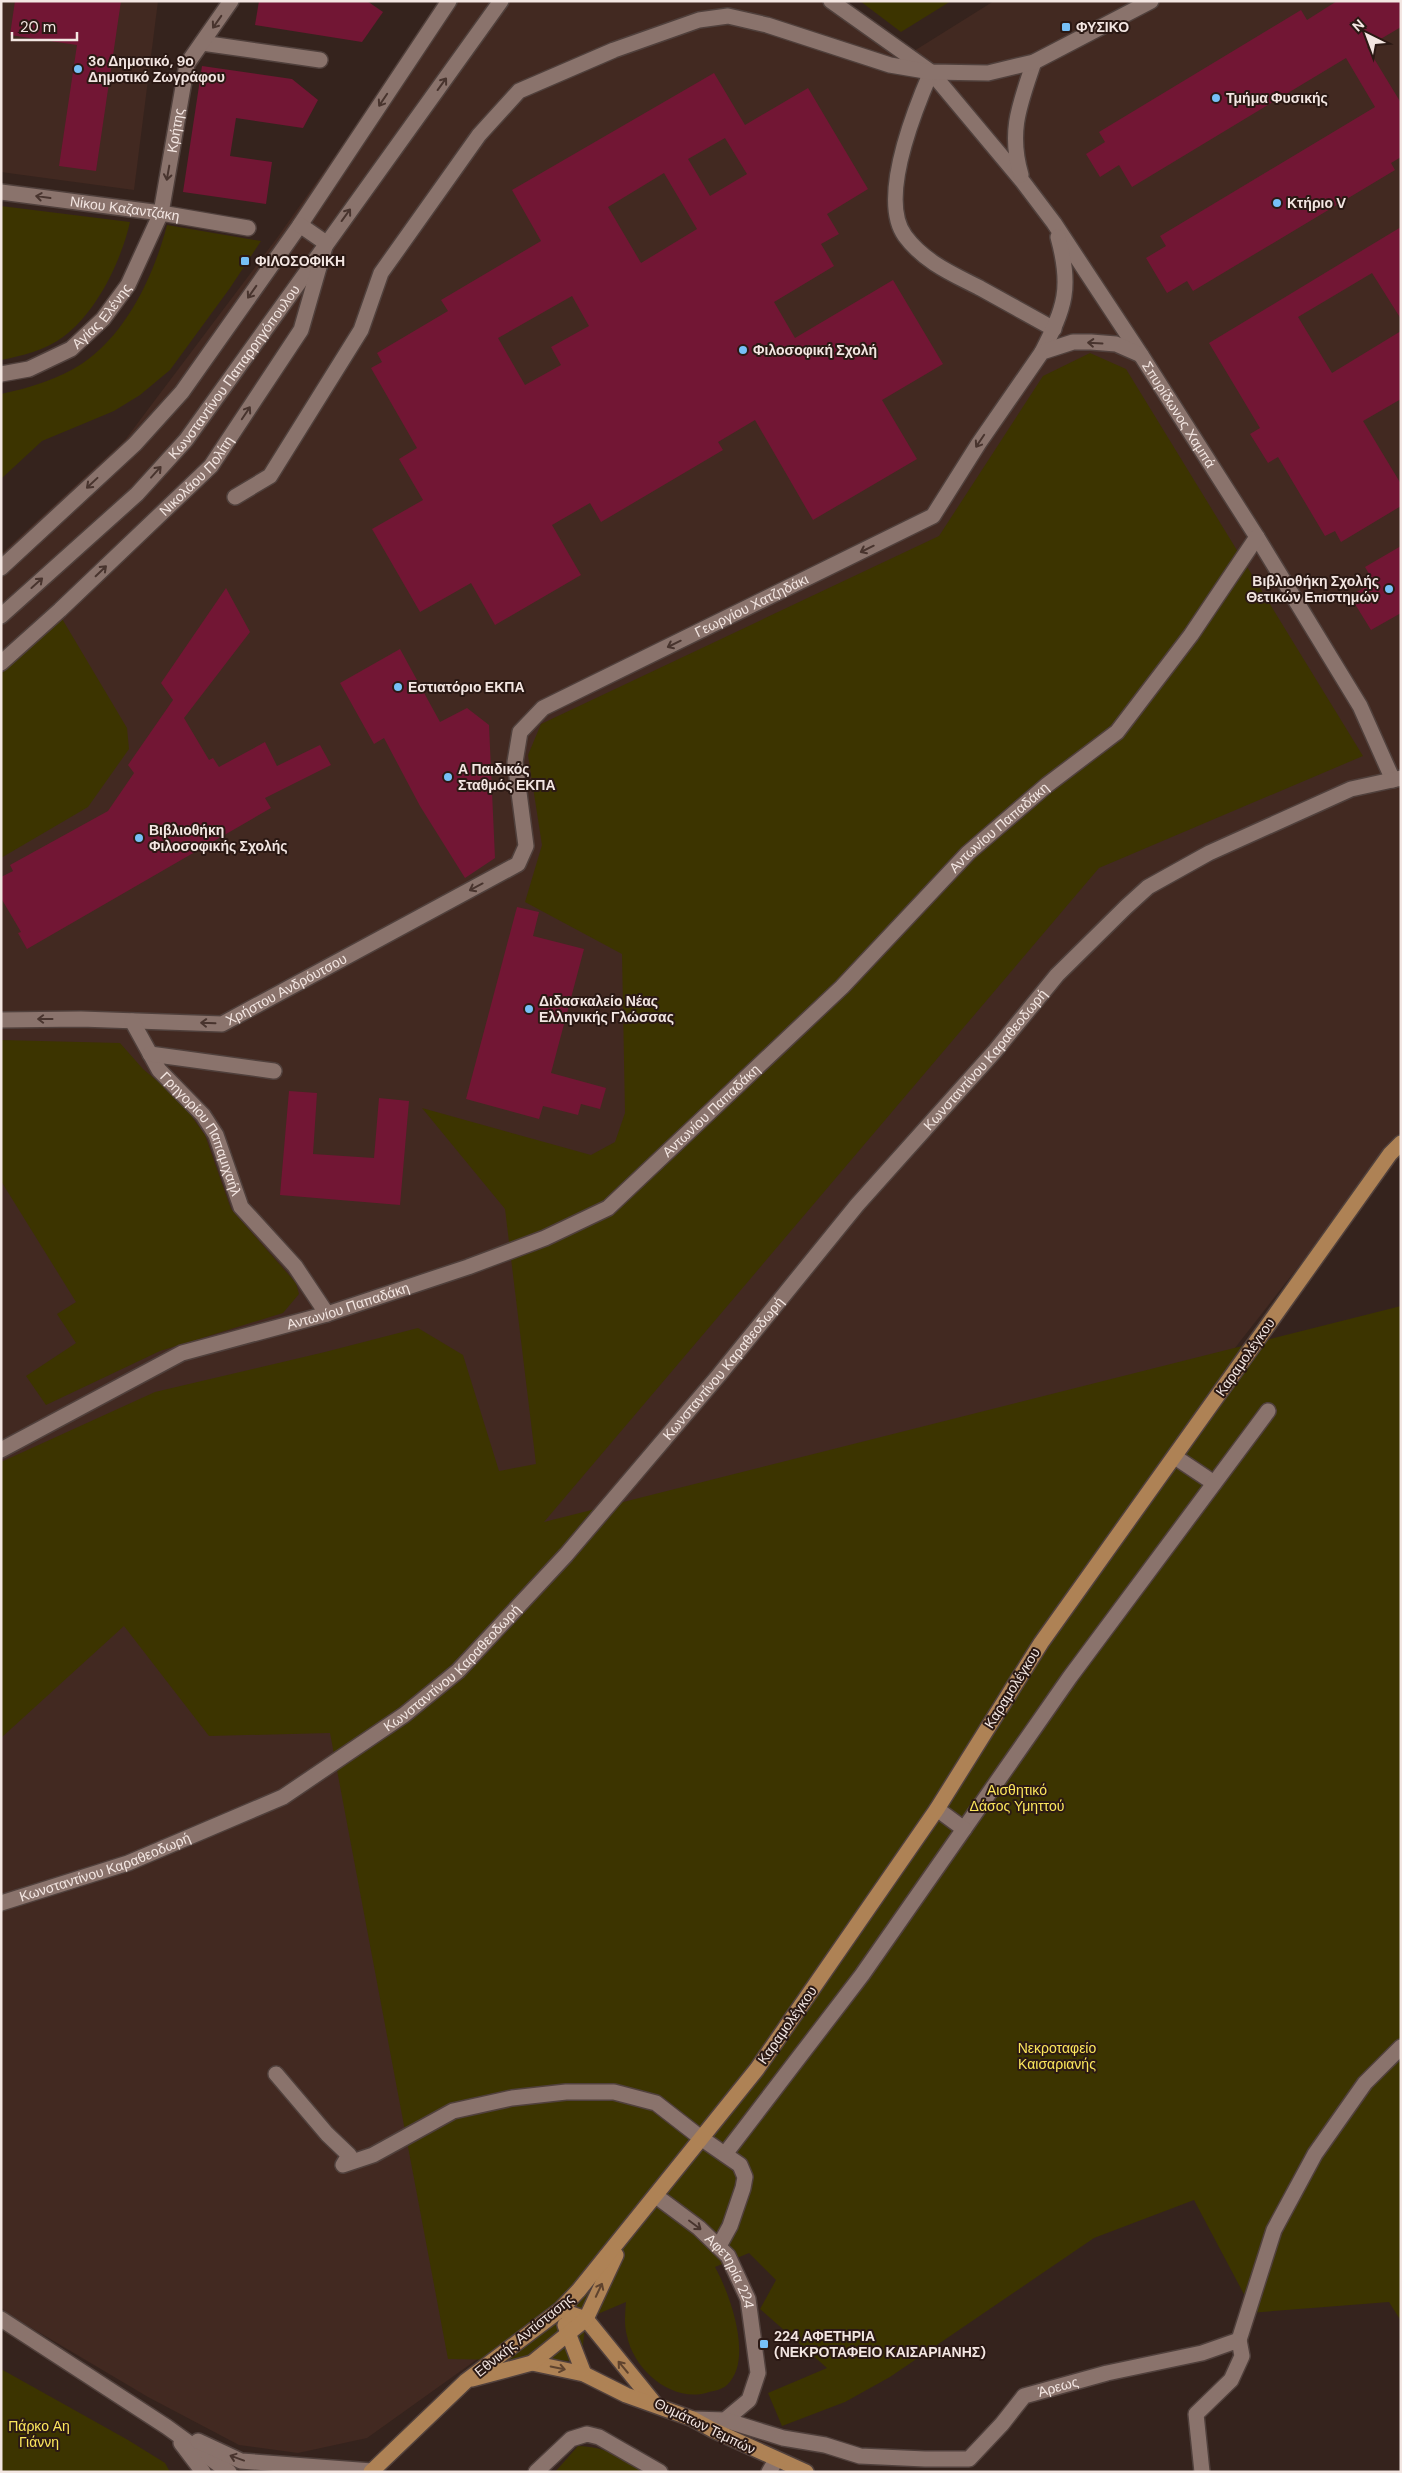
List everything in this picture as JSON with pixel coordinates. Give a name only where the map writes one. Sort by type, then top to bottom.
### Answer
[{"type":"main road","name":"Καραμολέγκου","points":[[625,2235],[757,2068],[937,1809],[1041,1643],[1390,1154],[1401,1143]]},
{"type":"main road","name":"Εθνικής Αντίστασης","points":[[372,2471],[466,2381],[560,2310],[625,2235]]},
{"type":"main road","name":"Εθνικής Αντίστασης","points":[[466,2381],[532,2363],[586,2318],[625,2235]]},
{"type":"main road","points":[[560,2310],[586,2318]]},
{"type":"main road","points":[[560,2310],[567,2334],[584,2374]]},
{"type":"main road","name":"Θυμάτων Τεμπών","points":[[586,2318],[655,2404],[693,2419],[773,2466],[806,2472]]},
{"type":"main road","points":[[532,2363],[584,2374],[626,2395],[655,2404]]},
{"type":"street","name":"Κρήτης","points":[[161,213],[187,64],[231,1]]},
{"type":"street","name":"Κωνσταντίνου Παπαρρηγόπουλου","points":[[1,568],[135,444],[182,392],[300,225],[449,1]]},
{"type":"street","name":"Κωνσταντίνου Παπαρρηγόπουλου","points":[[1,616],[137,494],[186,440],[213,405],[326,243],[501,1]]},
{"type":"street","name":"Σπυρίδωνος Χαμπά","points":[[831,1],[931,72],[1023,182],[1054,223],[1257,537],[1360,706],[1397,779]]},
{"type":"street","points":[[234,497],[270,476],[361,330],[381,273],[479,135],[519,91],[614,50],[699,20],[728,16],[767,25],[890,65],[931,72],[988,73],[1034,62],[1151,1]]},
{"type":"street","points":[[202,43],[320,60]]},
{"type":"street","points":[[1023,182],[1015,155],[1014,136],[1017,114],[1034,62]]},
{"type":"street","points":[[931,72],[914,112],[900,160],[896,208],[904,235],[927,260],[1054,328]]},
{"type":"street","name":"Νίκου Καζαντζάκη","points":[[1,192],[161,213],[248,228]]},
{"type":"street","name":"Αγίας Ελένης","points":[[1,374],[29,369],[71,349],[103,318],[128,285],[161,213]]},
{"type":"street","name":"Γεωργίου Χατζηδάκι","points":[[518,864],[526,846],[515,762],[520,732],[543,708],[933,516],[979,443],[1042,352],[1064,304],[1066,265],[1054,223]]},
{"type":"street","points":[[300,225],[326,243]]},
{"type":"street","name":"Νικολάου Πολίτη","points":[[1,663],[60,610],[211,466],[302,330],[326,243]]},
{"type":"street","points":[[1042,352],[1072,342],[1091,342],[1116,344],[1141,355]]},
{"type":"street","name":"Αντωνίου Παπαδάκη","points":[[1,1450],[182,1353],[327,1314],[545,1238],[608,1208],[842,987],[968,853],[1047,785],[1117,732],[1191,634],[1257,537]]},
{"type":"street","name":"Κωνσταντίνου Καραθεοδωρή","points":[[1,1902],[128,1863],[283,1797],[404,1716],[458,1671],[566,1555],[713,1382],[858,1205],[995,1051],[1057,975],[1126,907],[1148,888],[1209,852],[1352,789],[1397,779]]},
{"type":"street","name":"Χρήστου Ανδρόυτσου","points":[[1,1020],[222,1024],[518,864]]},
{"type":"street","name":"Γρηγορίου Παπαμιχαήλ","points":[[132,1021],[159,1070],[203,1115],[216,1135],[241,1207],[295,1266],[327,1314]]},
{"type":"street","points":[[150,1054],[274,1071]]},
{"type":"street","points":[[724,2154],[862,1975],[1070,1677],[1268,1411]]},
{"type":"street","points":[[1174,1458],[1214,1483]]},
{"type":"street","points":[[937,1809],[964,1830]]},
{"type":"street","points":[[1202,2472],[1196,2414],[1231,2380],[1242,2356],[1240,2340],[1274,2230],[1315,2154],[1365,2083],[1401,2047]]},
{"type":"street","points":[[276,2074],[327,2134],[348,2155],[343,2164],[373,2155],[453,2111],[512,2098],[566,2092],[614,2092],[656,2103],[740,2165],[745,2177],[730,2226],[719,2246]]},
{"type":"street","name":"Αφετηρία 224","points":[[656,2196],[700,2228],[728,2256],[748,2299],[758,2373],[749,2400],[725,2420]]},
{"type":"street","points":[[1,2319],[167,2427],[229,2472]]},
{"type":"street","name":"Άρεως","points":[[725,2420],[783,2438],[825,2445],[860,2456],[969,2459],[1002,2424],[1024,2396],[1107,2373],[1202,2353],[1240,2340]]},
{"type":"street","points":[[693,2419],[725,2420]]},
{"type":"street","points":[[167,2427],[241,2461],[372,2471]]},
{"type":"street","points":[[167,2427],[203,2472]]},
{"type":"street","points":[[536,2472],[571,2439],[587,2434],[602,2439],[660,2472]]},
{"type":"shaded area","name":"3ο Δημοτικό, 9ο Δημοτικό Ζωγράφου","points":[[1,1],[158,1],[134,190],[1,172]]},
{"type":"shaded area","points":[[444,1],[834,1],[906,56],[994,1],[1401,1],[1401,1135],[1178,1421],[549,2308],[367,2438],[298,2453],[239,2445],[148,2397],[8,2314],[1,2307],[1,554],[125,440],[277,238]]},
{"type":"green space","points":[[860,1],[951,1],[901,32]]},
{"type":"green space","points":[[1,206],[130,222],[114,270],[96,301],[75,327],[49,346],[1,360]]},
{"type":"green space","points":[[167,225],[261,241],[230,288],[170,370],[140,395],[114,411],[42,441],[1,479],[1,394],[33,386],[54,378],[74,369],[99,351],[113,336],[137,302],[155,263]]},
{"type":"green space","points":[[1090,353],[1126,369],[1363,756],[1099,868],[544,1522],[1401,1306],[1401,2321],[1389,2302],[1249,2313],[1247,2300],[1194,2200],[1094,2238],[890,2377],[845,2402],[782,2426],[768,2393],[827,2368],[760,2309],[776,2280],[749,2253],[715,2267],[733,2310],[739,2344],[739,2360],[735,2374],[725,2387],[720,2389],[693,2395],[680,2393],[656,2381],[637,2361],[631,2349],[625,2323],[626,2302],[586,2319],[581,2361],[448,2359],[330,1733],[209,1736],[124,1626],[1,1738],[1,1462],[155,1392],[418,1328],[463,1355],[499,1471],[536,1464],[505,1209],[422,1108],[591,1155],[615,1142],[625,1113],[622,954],[525,902],[542,845],[528,755],[541,724],[939,536],[1043,376]]},
{"type":"green space","points":[[61,617],[127,728],[129,749],[88,807],[1,858],[1,674]]},
{"type":"green space","points":[[1,1040],[120,1043],[143,1069],[180,1100],[205,1135],[231,1209],[296,1283],[299,1294],[283,1313],[160,1351],[46,1405],[26,1376],[76,1343],[57,1314],[76,1302],[1,1181]]},
{"type":"green space","name":"Πάρκο Αη Γιάννη","points":[[1,2369],[128,2440],[165,2463],[170,2472],[1,2472]]},
{"type":"green space","points":[[578,2446],[596,2448],[612,2453],[641,2472],[555,2472]]},
{"type":"building","points":[[15,1],[121,1],[96,171],[59,166],[77,45],[10,35]]},
{"type":"building","points":[[259,1],[367,1],[383,12],[362,42],[255,25]]},
{"type":"building","points":[[1337,1],[1401,1],[1401,27],[1367,47],[1401,103],[1401,157],[1391,163],[1395,170],[1193,291],[1187,281],[1167,293],[1146,258],[1166,246],[1160,236],[1375,107],[1346,58],[1132,187],[1119,165],[1100,177],[1086,154],[1105,142],[1099,132],[1301,10],[1307,20]]},
{"type":"building","points":[[202,66],[292,79],[318,100],[303,128],[236,118],[230,156],[272,162],[266,204],[183,192]]},
{"type":"building","name":"Φιλοσοφική Σχολή","points":[[714,73],[745,125],[808,88],[868,189],[827,214],[839,234],[821,244],[834,266],[774,302],[795,338],[893,280],[943,364],[882,400],[917,459],[813,520],[755,420],[718,442],[723,450],[601,522],[590,503],[552,525],[581,575],[495,625],[471,583],[420,612],[372,529],[423,500],[399,459],[417,448],[371,368],[382,362],[377,353],[448,311],[441,300],[541,241],[512,190]],"holes":[[[725,138],[747,174],[710,196],[688,159]],[[664,173],[697,229],[641,263],[608,207]],[[572,296],[589,326],[551,347],[561,365],[525,385],[498,338]]]},
{"type":"building","points":[[1401,227],[1401,319],[1372,273],[1298,317],[1332,373],[1401,331],[1401,399],[1363,421],[1401,484],[1401,506],[1341,542],[1335,531],[1325,536],[1278,457],[1268,463],[1250,434],[1260,428],[1209,343]]},
{"type":"building","name":"Βιβλιοθήκη Σχολής Θετικών Επιστημών","points":[[1401,546],[1401,613],[1371,630],[1350,596],[1374,582],[1365,567]]},
{"type":"building","name":"Βιβλιοθήκη Φιλοσοφικής Σχολής","points":[[226,588],[250,632],[184,718],[209,760],[213,758],[219,767],[265,742],[277,766],[320,745],[331,765],[265,798],[271,808],[27,949],[18,933],[21,932],[1,898],[1,877],[13,871],[10,865],[108,811],[134,773],[128,765],[173,700],[161,683]]},
{"type":"building","name":"Α Παιδικός Σταθμός ΕΚΠΑ","points":[[400,649],[440,722],[467,708],[489,725],[495,858],[465,878],[420,806],[384,738],[374,744],[340,683]]},
{"type":"building","name":"Διδασκαλείο Νέας Ελληνικής Γλώσσας","points":[[517,907],[539,912],[533,936],[584,949],[551,1073],[606,1088],[600,1109],[581,1104],[578,1115],[543,1106],[539,1119],[466,1099]]},
{"type":"building","points":[[289,1091],[317,1093],[313,1154],[374,1158],[379,1098],[409,1101],[400,1205],[280,1195]]},
{"type":"place","name":"ΦΥΣΙΚΟ","points":[[1066,27]]},
{"type":"place","name":"3ο Δημοτικό, 9ο Δημοτικό Ζωγράφου","points":[[78,69]]},
{"type":"place","name":"Τμήμα Φυσικής","points":[[1216,98]]},
{"type":"place","name":"Κτήριο V","points":[[1277,203]]},
{"type":"place","name":"ΦΙΛΟΣΟΦΙΚΗ","points":[[245,261]]},
{"type":"place","name":"Φιλοσοφική Σχολή","points":[[743,350]]},
{"type":"place","name":"Βιβλιοθήκη Σχολής Θετικών Επιστημών","points":[[1389,589]]},
{"type":"place","name":"Εστιατόριο ΕΚΠΑ","points":[[398,687]]},
{"type":"place","name":"Α Παιδικός Σταθμός ΕΚΠΑ","points":[[448,777]]},
{"type":"place","name":"Βιβλιοθήκη Φιλοσοφικής Σχολής","points":[[139,838]]},
{"type":"place","name":"Διδασκαλείο Νέας Ελληνικής Γλώσσας","points":[[529,1009]]},
{"type":"place","name":"224 ΑΦΕΤΗΡΙΑ (ΝΕΚΡΟΤΑΦΕΙΟ ΚΑΙΣΑΡΙΑΝΗΣ)","points":[[764,2344]]},
{"type":"park label","name":"Αισθητικό Δάσος Υμηττού","points":[[1017,1798]]},
{"type":"park label","name":"Νεκροταφείο Καισαριανής","points":[[1057,2056]]}]
